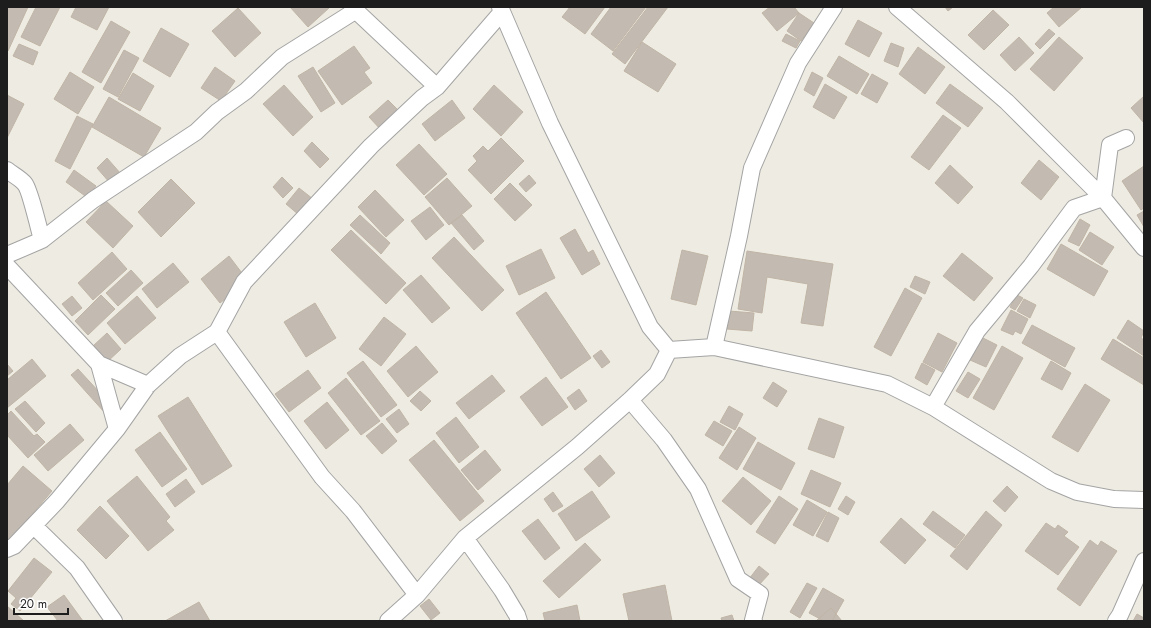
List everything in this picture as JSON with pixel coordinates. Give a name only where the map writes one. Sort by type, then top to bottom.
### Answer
[{"type":"street","points":[[714,347],[739,236],[752,168],[798,63],[834,7]]},
{"type":"street","points":[[897,7],[1008,102],[1103,198],[1144,248]]},
{"type":"street","points":[[7,255],[42,240],[93,200],[196,132],[218,112],[246,91],[282,57],[354,9],[437,86]]},
{"type":"street","points":[[7,549],[14,546],[34,526],[117,429],[148,385],[180,356],[217,332],[244,282],[371,146],[422,98],[437,86],[501,10],[550,123],[650,327],[669,350]]},
{"type":"street","points":[[1103,198],[1110,145],[1126,138]]},
{"type":"street","points":[[7,170],[25,184],[30,191],[31,202],[42,240]]},
{"type":"street","points":[[933,407],[977,331],[1031,266],[1074,208],[1103,198]]},
{"type":"street","points":[[7,266],[100,364],[148,385]]},
{"type":"street","points":[[217,332],[322,477],[353,511],[417,595]]},
{"type":"street","points":[[669,350],[714,347],[887,384],[933,407],[1051,481],[1078,492],[1114,499],[1144,500]]},
{"type":"street","points":[[388,621],[417,595],[465,538],[577,448],[657,374],[669,350]]},
{"type":"street","points":[[100,364],[117,429]]},
{"type":"street","points":[[630,400],[664,440],[698,489],[738,579],[760,594],[754,621]]},
{"type":"street","points":[[34,526],[77,568],[114,621]]},
{"type":"street","points":[[465,538],[502,590],[519,621]]},
{"type":"street","points":[[1116,621],[1144,561]]},
{"type":"building","points":[[7,7],[28,7],[8,51],[7,51]]},
{"type":"building","points":[[36,7],[60,7],[40,46],[21,37]]},
{"type":"building","points":[[76,7],[109,7],[97,30],[71,17]]},
{"type":"building","points":[[290,7],[328,7],[329,8],[308,27]]},
{"type":"building","points":[[570,7],[605,7],[585,34],[562,17]]},
{"type":"building","points":[[611,7],[646,7],[613,51],[591,34]]},
{"type":"building","points":[[648,7],[668,7],[625,64],[612,54]]},
{"type":"building","points":[[770,7],[794,7],[799,13],[777,31],[762,13]]},
{"type":"building","points":[[945,7],[953,7],[948,11]]},
{"type":"building","points":[[1054,7],[1082,7],[1059,27],[1047,13]]},
{"type":"building","points":[[238,8],[261,33],[235,57],[212,31]]},
{"type":"building","points":[[993,10],[1009,25],[984,50],[968,35]]},
{"type":"building","points":[[799,13],[814,23],[801,41],[787,31]]},
{"type":"building","points":[[858,20],[882,33],[869,57],[845,44]]},
{"type":"building","points":[[111,21],[130,32],[101,83],[82,72]]},
{"type":"building","points":[[161,28],[189,44],[170,77],[143,61]]},
{"type":"building","points":[[1049,29],[1055,34],[1040,49],[1035,44]]},
{"type":"building","points":[[786,34],[800,41],[796,48],[782,41]]},
{"type":"building","points":[[1019,37],[1034,53],[1015,71],[1000,55]]},
{"type":"building","points":[[1059,37],[1083,58],[1054,91],[1030,69]]},
{"type":"building","points":[[642,42],[676,64],[658,92],[624,71]]},
{"type":"building","points":[[891,43],[904,48],[898,67],[884,61]]},
{"type":"building","points":[[19,44],[38,52],[33,65],[13,56]]},
{"type":"building","points":[[354,46],[370,68],[364,72],[372,83],[342,105],[318,71]]},
{"type":"building","points":[[918,47],[945,67],[925,94],[899,74]]},
{"type":"building","points":[[124,50],[139,58],[118,97],[103,89]]},
{"type":"building","points":[[839,56],[869,74],[857,94],[827,76]]},
{"type":"building","points":[[215,67],[235,81],[221,101],[201,88]]},
{"type":"building","points":[[313,67],[335,103],[321,112],[298,76]]},
{"type":"building","points":[[70,72],[94,87],[78,114],[54,99]]},
{"type":"building","points":[[812,72],[823,78],[814,96],[804,90]]},
{"type":"building","points":[[133,73],[154,86],[140,111],[118,99]]},
{"type":"building","points":[[872,74],[888,83],[877,103],[861,94]]},
{"type":"building","points":[[825,84],[847,97],[834,119],[813,107]]},
{"type":"building","points":[[950,84],[983,108],[968,127],[936,103]]},
{"type":"building","points":[[284,85],[313,117],[293,136],[263,104]]},
{"type":"building","points":[[494,85],[523,112],[501,136],[473,109]]},
{"type":"building","points":[[7,95],[24,104],[7,138]]},
{"type":"building","points":[[1144,96],[1144,123],[1131,108]]},
{"type":"building","points":[[109,97],[161,128],[144,157],[92,127]]},
{"type":"building","points":[[388,100],[401,113],[382,131],[369,117]]},
{"type":"building","points":[[452,100],[465,118],[435,141],[422,124]]},
{"type":"building","points":[[943,115],[961,128],[929,170],[911,157]]},
{"type":"building","points":[[77,116],[93,124],[70,169],[55,161]]},
{"type":"building","points":[[501,138],[524,161],[491,194],[468,170],[477,161],[473,156],[483,146],[488,151]]},
{"type":"building","points":[[312,142],[329,159],[320,168],[304,151]]},
{"type":"building","points":[[419,144],[447,174],[424,195],[396,165]]},
{"type":"building","points":[[107,158],[121,174],[110,183],[97,168]]},
{"type":"building","points":[[1039,160],[1059,177],[1041,200],[1021,183]]},
{"type":"building","points":[[950,165],[973,187],[958,204],[935,183]]},
{"type":"building","points":[[1144,166],[1144,208],[1141,210],[1122,181]]},
{"type":"building","points":[[74,170],[96,186],[88,198],[66,182]]},
{"type":"building","points":[[529,175],[536,183],[526,192],[519,184]]},
{"type":"building","points":[[282,177],[293,188],[283,198],[273,187]]},
{"type":"building","points":[[447,178],[472,206],[449,225],[425,197]]},
{"type":"building","points":[[171,179],[195,203],[161,237],[138,212]]},
{"type":"building","points":[[510,183],[532,205],[515,221],[494,199]]},
{"type":"building","points":[[299,188],[313,199],[299,215],[286,204]]},
{"type":"building","points":[[375,190],[404,220],[386,237],[358,207]]},
{"type":"building","points":[[106,201],[133,226],[113,248],[86,222]]},
{"type":"building","points":[[430,207],[444,225],[426,240],[411,221]]},
{"type":"building","points":[[1144,211],[1144,227],[1137,215]]},
{"type":"building","points":[[360,215],[390,243],[381,254],[350,225]]},
{"type":"building","points":[[462,215],[484,241],[474,250],[451,223]]},
{"type":"building","points":[[1080,219],[1090,225],[1079,246],[1068,241]]},
{"type":"building","points":[[575,229],[588,253],[593,250],[600,264],[582,275],[560,238]]},
{"type":"building","points":[[351,230],[406,283],[386,304],[331,250]]},
{"type":"building","points":[[1090,232],[1114,247],[1102,265],[1079,250]]},
{"type":"building","points":[[454,237],[504,290],[482,311],[432,258]]},
{"type":"building","points":[[1061,244],[1108,271],[1094,296],[1047,269]]},
{"type":"building","points":[[541,249],[555,278],[519,295],[506,266]]},
{"type":"building","points":[[682,250],[708,256],[696,305],[671,299]]},
{"type":"building","points":[[747,251],[833,264],[823,326],[801,323],[808,284],[767,277],[762,313],[738,309]]},
{"type":"building","points":[[112,252],[127,269],[93,300],[78,283]]},
{"type":"building","points":[[962,253],[993,278],[974,301],[943,276]]},
{"type":"building","points":[[229,256],[248,281],[220,303],[201,279]]},
{"type":"building","points":[[173,263],[189,282],[157,308],[142,289]]},
{"type":"building","points":[[131,270],[143,283],[118,306],[106,293]]},
{"type":"building","points":[[421,275],[450,308],[432,323],[403,290]]},
{"type":"building","points":[[915,276],[930,282],[925,294],[910,287]]},
{"type":"building","points":[[905,288],[922,298],[891,356],[874,347]]},
{"type":"building","points":[[546,292],[591,358],[561,379],[516,313]]},
{"type":"building","points":[[101,295],[115,309],[88,335],[75,321]]},
{"type":"building","points":[[1017,295],[1023,298],[1015,310],[1010,307]]},
{"type":"building","points":[[72,296],[82,308],[72,316],[62,304]]},
{"type":"building","points":[[137,296],[156,318],[125,344],[107,323]]},
{"type":"building","points":[[1024,299],[1036,305],[1030,318],[1017,311]]},
{"type":"building","points":[[315,303],[336,338],[306,357],[284,322]]},
{"type":"building","points":[[1011,310],[1028,319],[1021,334],[1015,331],[1013,335],[1001,330]]},
{"type":"building","points":[[729,311],[754,313],[752,331],[727,329]]},
{"type":"building","points":[[384,317],[406,334],[381,366],[359,349]]},
{"type":"building","points":[[1128,320],[1144,331],[1141,338],[1144,340],[1144,356],[1117,338]]},
{"type":"building","points":[[1032,325],[1075,348],[1065,367],[1022,343]]},
{"type":"building","points":[[107,333],[121,349],[107,362],[93,346]]},
{"type":"building","points":[[938,333],[957,343],[942,372],[923,362]]},
{"type":"building","points":[[981,337],[997,345],[986,367],[970,360]]},
{"type":"building","points":[[1113,339],[1144,358],[1144,385],[1101,359]]},
{"type":"building","points":[[416,346],[438,372],[408,397],[387,371]]},
{"type":"building","points":[[1002,346],[1023,358],[994,410],[973,398]]},
{"type":"building","points":[[601,350],[610,362],[602,368],[593,356]]},
{"type":"building","points":[[32,359],[46,376],[7,408],[7,380]]},
{"type":"building","points":[[363,361],[397,405],[381,417],[347,373]]},
{"type":"building","points":[[1051,361],[1071,373],[1062,390],[1041,379]]},
{"type":"building","points":[[922,363],[935,370],[927,385],[915,378]]},
{"type":"building","points":[[7,364],[13,371],[7,376]]},
{"type":"building","points":[[78,369],[112,406],[105,413],[71,375]]},
{"type":"building","points":[[308,370],[321,388],[289,412],[275,394]]},
{"type":"building","points":[[968,372],[980,379],[968,398],[956,391]]},
{"type":"building","points":[[492,375],[505,391],[469,419],[456,403]]},
{"type":"building","points":[[546,377],[568,407],[542,426],[520,397]]},
{"type":"building","points":[[346,378],[380,421],[361,435],[328,393]]},
{"type":"building","points":[[773,382],[787,391],[777,407],[763,398]]},
{"type":"building","points":[[1085,384],[1110,400],[1078,452],[1052,437]]},
{"type":"building","points":[[579,389],[587,401],[575,410],[567,398]]},
{"type":"building","points":[[420,391],[431,401],[421,411],[410,401]]},
{"type":"building","points":[[188,397],[232,466],[202,485],[158,416]]},
{"type":"building","points":[[25,401],[45,423],[36,432],[15,409]]},
{"type":"building","points":[[327,402],[349,430],[326,449],[304,421]]},
{"type":"building","points":[[729,406],[743,414],[735,430],[720,422]]},
{"type":"building","points":[[399,409],[409,424],[397,433],[386,419]]},
{"type":"building","points":[[11,411],[34,436],[37,434],[45,442],[28,458],[7,435],[7,415]]},
{"type":"building","points":[[456,417],[479,447],[459,463],[436,433]]},
{"type":"building","points":[[819,418],[844,427],[834,458],[808,449]]},
{"type":"building","points":[[714,421],[732,431],[723,446],[705,435]]},
{"type":"building","points":[[382,423],[397,441],[382,454],[366,436]]},
{"type":"building","points":[[70,424],[84,440],[48,471],[34,455]]},
{"type":"building","points":[[739,427],[756,438],[737,470],[719,458]]},
{"type":"building","points":[[160,432],[187,469],[162,487],[135,450]]},
{"type":"building","points":[[434,440],[484,501],[460,521],[409,460]]},
{"type":"building","points":[[758,442],[795,463],[781,490],[743,469]]},
{"type":"building","points":[[485,450],[501,470],[478,490],[461,470]]},
{"type":"building","points":[[600,455],[615,473],[599,487],[584,469]]},
{"type":"building","points":[[23,466],[52,491],[9,541],[7,539],[7,485]]},
{"type":"building","points":[[811,470],[841,483],[830,507],[801,494]]},
{"type":"building","points":[[137,476],[170,517],[166,521],[174,530],[148,551],[107,501]]},
{"type":"building","points":[[743,477],[771,501],[751,525],[722,501]]},
{"type":"building","points":[[186,479],[195,492],[175,507],[166,494]]},
{"type":"building","points":[[1007,486],[1018,497],[1005,512],[993,501]]},
{"type":"building","points":[[592,491],[610,517],[576,541],[558,514]]},
{"type":"building","points":[[553,492],[563,506],[553,512],[544,499]]},
{"type":"building","points":[[779,496],[798,509],[775,544],[756,532]]},
{"type":"building","points":[[846,496],[855,502],[848,515],[838,509]]},
{"type":"building","points":[[807,500],[827,512],[813,536],[793,525]]},
{"type":"building","points":[[100,506],[129,536],[106,559],[77,530]]},
{"type":"building","points":[[933,511],[965,535],[955,548],[923,524]]},
{"type":"building","points":[[986,511],[1002,525],[967,570],[950,556]]},
{"type":"building","points":[[828,512],[839,518],[828,542],[816,536]]},
{"type":"building","points":[[901,518],[926,540],[905,564],[880,542]]},
{"type":"building","points":[[538,519],[560,548],[545,560],[522,531]]},
{"type":"building","points":[[1046,523],[1055,529],[1058,525],[1068,532],[1064,536],[1079,547],[1058,575],[1025,551]]},
{"type":"building","points":[[1090,540],[1098,546],[1101,541],[1117,551],[1080,606],[1057,589]]},
{"type":"building","points":[[585,543],[601,560],[559,598],[543,581]]},
{"type":"building","points":[[34,558],[52,572],[20,611],[11,604],[16,598],[8,591]]},
{"type":"building","points":[[759,566],[769,574],[758,586],[749,579]]},
{"type":"building","points":[[807,583],[817,588],[800,618],[790,612]]},
{"type":"building","points":[[665,585],[672,621],[629,621],[623,594]]},
{"type":"building","points":[[823,588],[844,600],[832,621],[824,621],[809,613]]},
{"type":"building","points":[[64,595],[83,621],[58,621],[47,607]]},
{"type":"building","points":[[429,599],[440,613],[431,620],[420,606]]},
{"type":"building","points":[[199,602],[210,621],[165,621]]},
{"type":"building","points":[[577,605],[580,621],[545,621],[543,613]]},
{"type":"building","points":[[7,606],[24,621],[7,621]]},
{"type":"building","points":[[831,608],[842,621],[816,621]]},
{"type":"building","points":[[1137,614],[1144,618],[1144,621],[1133,621]]},
{"type":"building","points":[[732,615],[734,621],[722,621],[721,618]]}]
